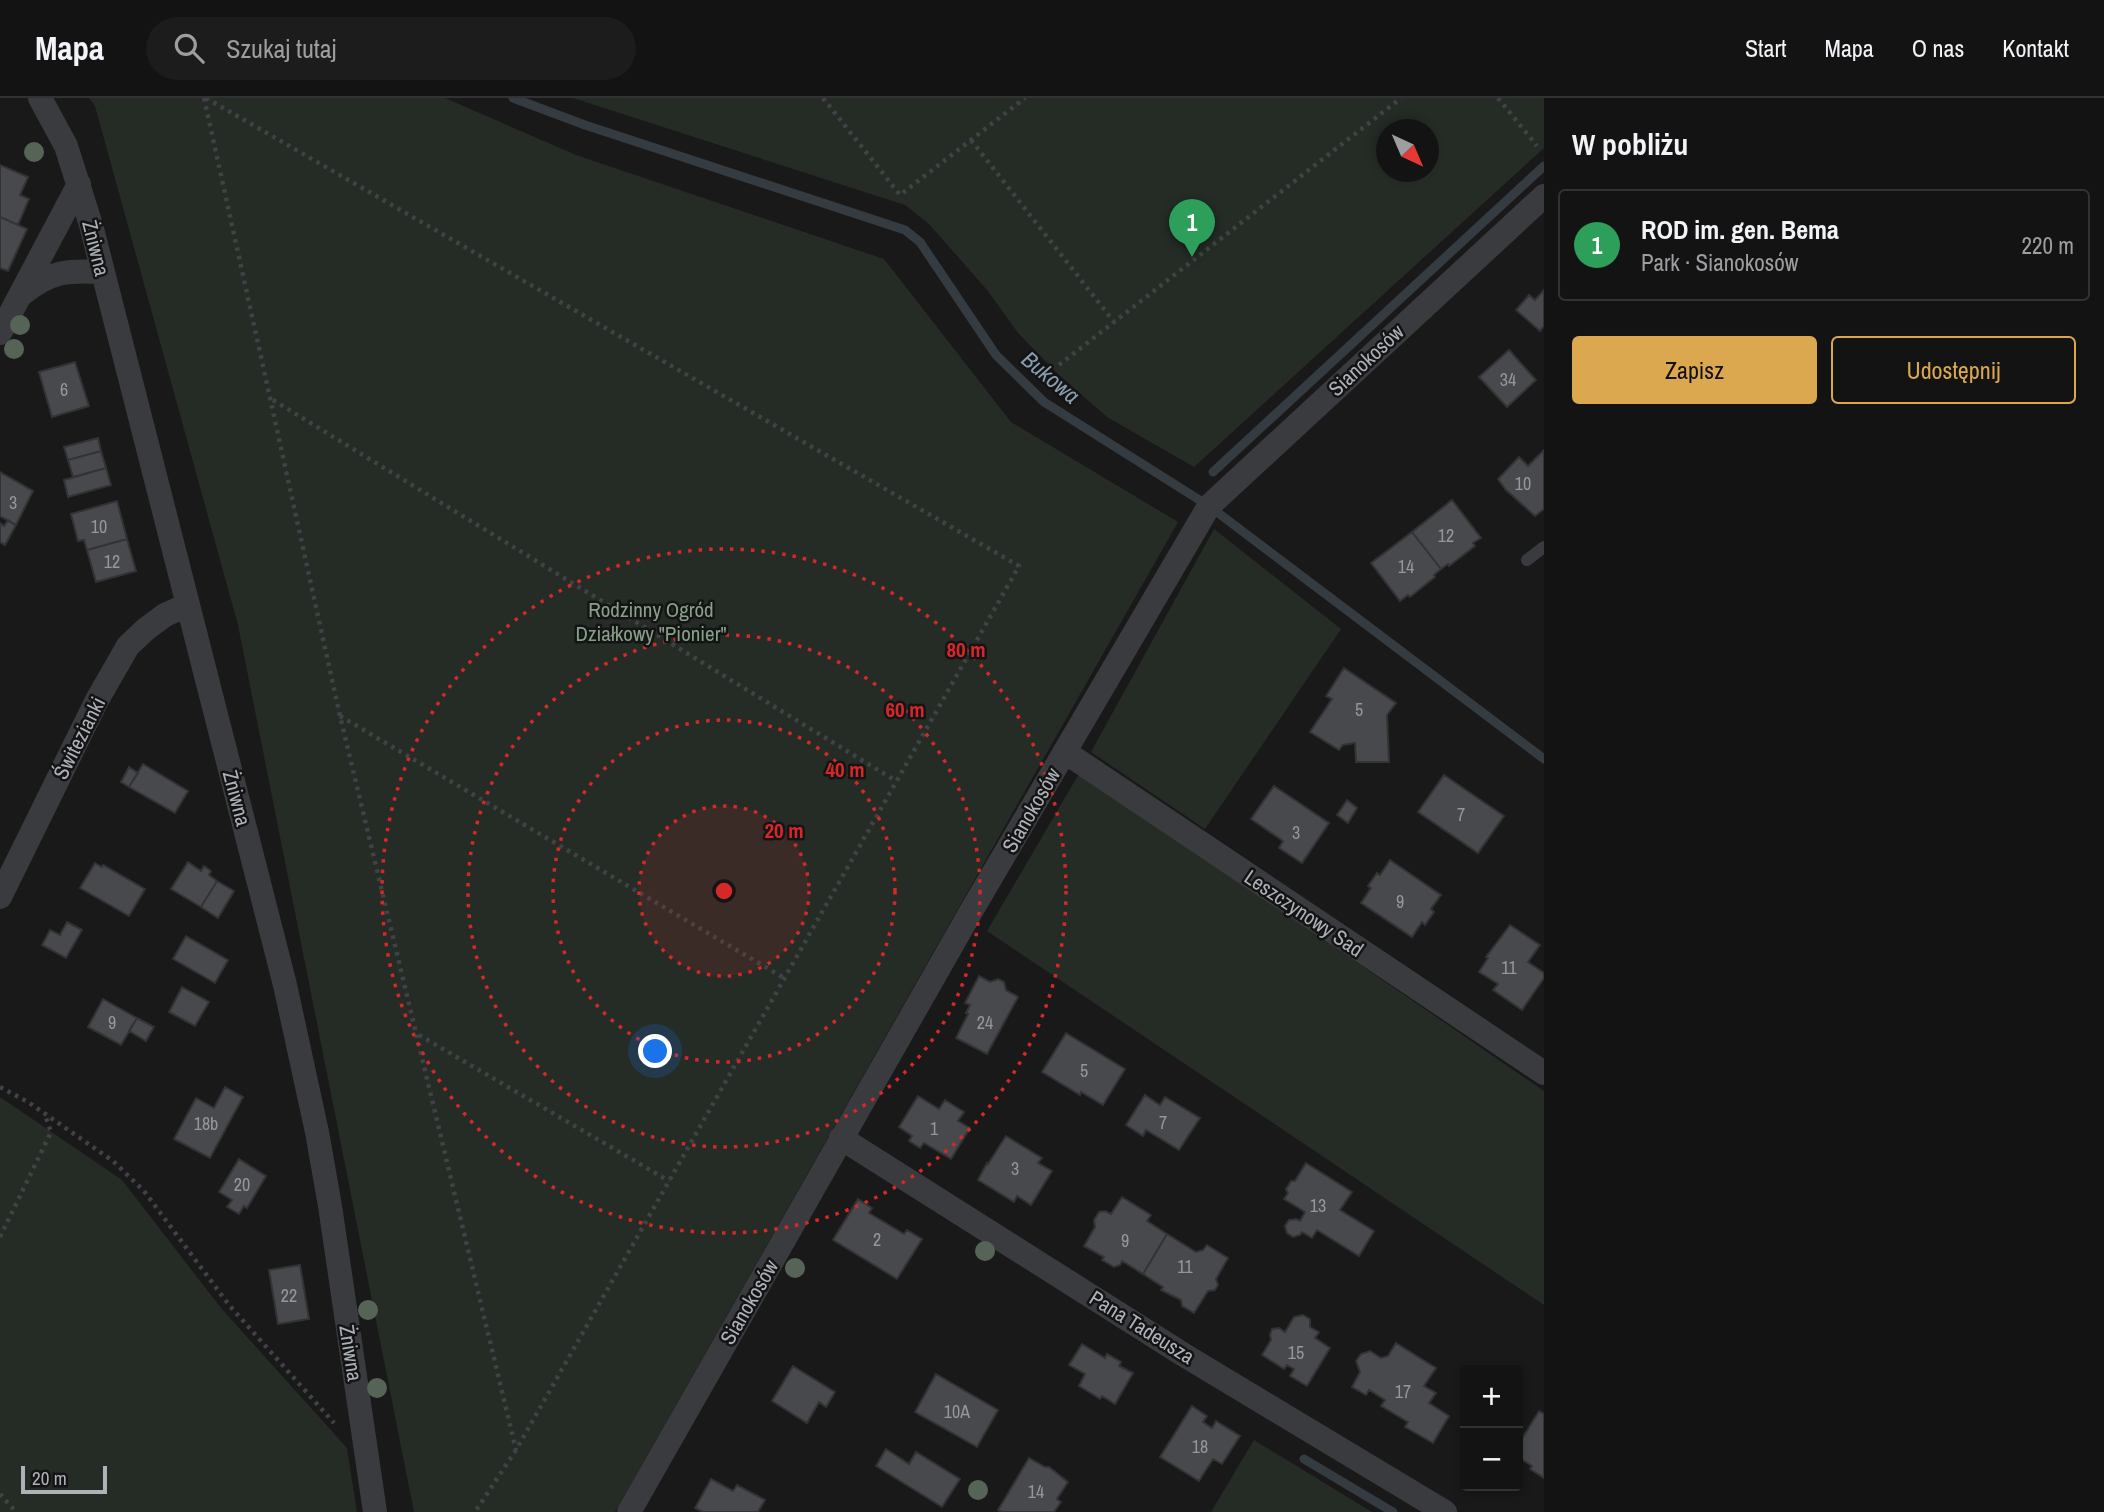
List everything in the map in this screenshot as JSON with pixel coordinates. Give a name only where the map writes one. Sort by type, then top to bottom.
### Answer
[{"type":"street","name":"Żniwna","points":[[40,98],[65,146],[79,184],[285,985],[330,1206],[375,1512]]},
{"type":"street","points":[[0,333],[79,184]]},
{"type":"street","name":"Sianokosów","points":[[629,1512],[841,1138],[1209,506],[1544,196]]},
{"type":"street","points":[[20,296],[38,281],[51,275],[74,270],[103,272]]},
{"type":"street","name":"Świtezianki","points":[[0,897],[97,700],[128,646],[165,615],[187,605]]},
{"type":"street","name":"Leszczynowy Sad","points":[[1065,752],[1544,1073]]},
{"type":"street","name":"Pana Tadeusza","points":[[841,1138],[1184,1354],[1445,1512]]},
{"type":"lane","points":[[1527,560],[1544,547]]},
{"type":"path","points":[[205,98],[340,716],[516,1450]]},
{"type":"path","points":[[205,98],[1019,566],[516,1450],[475,1512]]},
{"type":"path","points":[[823,98],[900,195],[1025,98]]},
{"type":"path","points":[[1059,365],[1401,98]]},
{"type":"path","points":[[1498,98],[1536,146]]},
{"type":"path","points":[[971,139],[1114,322]]},
{"type":"path","points":[[272,400],[896,781]]},
{"type":"path","points":[[340,716],[784,978]]},
{"type":"path","points":[[418,1035],[669,1181]]},
{"type":"path","points":[[0,1087],[28,1102],[113,1161],[144,1191],[229,1306],[340,1430]]},
{"type":"path","points":[[0,1237],[51,1132],[45,1115]]},
{"type":"path","points":[[0,1494],[16,1512]]},
{"type":"green space","name":"Rodzinny Ogród Działkowy \"Pionier\"","points":[[89,98],[445,98],[576,155],[884,259],[1011,422],[1178,522],[615,1512],[414,1512],[238,625],[95,106]]},
{"type":"green space","points":[[573,98],[1544,98],[1544,148],[1194,467],[1107,417],[1058,374],[1018,333],[988,291],[929,224],[905,205]]},
{"type":"green space","points":[[1214,529],[1341,629],[1205,829],[1091,752]]},
{"type":"green space","points":[[1080,772],[1544,1091],[1544,1305],[987,931]]},
{"type":"green space","points":[[0,1097],[122,1180],[221,1308],[347,1448],[357,1512],[0,1512]]},
{"type":"green space","points":[[1254,1440],[1372,1512],[1211,1512]]},
{"type":"building","points":[[0,165],[28,177],[20,195],[29,199],[18,225],[0,217]]},
{"type":"building","points":[[0,217],[27,229],[8,271],[0,268]]},
{"type":"building","points":[[1544,290],[1544,326],[1540,331],[1516,310],[1529,295],[1535,300]]},
{"type":"building","points":[[1509,350],[1536,380],[1507,407],[1479,377]]},
{"type":"building","points":[[75,362],[89,406],[52,417],[39,372]]},
{"type":"building","points":[[98,438],[101,451],[68,460],[64,447]]},
{"type":"building","points":[[1544,450],[1544,509],[1535,516],[1506,490],[1498,479],[1519,457],[1528,466]]},
{"type":"building","points":[[101,451],[106,468],[73,477],[68,460]]},
{"type":"building","points":[[106,468],[111,485],[68,497],[64,480]]},
{"type":"building","points":[[0,472],[33,491],[16,525],[0,516]]},
{"type":"building","points":[[1452,500],[1481,538],[1473,543],[1475,546],[1441,569],[1412,532]]},
{"type":"building","points":[[117,501],[127,539],[87,550],[84,540],[78,541],[71,514]]},
{"type":"building","points":[[8,520],[16,525],[5,545],[0,542],[0,523],[4,526]]},
{"type":"building","points":[[1412,532],[1441,569],[1410,597],[1408,595],[1400,601],[1371,563]]},
{"type":"building","points":[[127,539],[136,571],[96,582],[87,550]]},
{"type":"building","points":[[1344,668],[1396,703],[1387,715],[1389,762],[1356,762],[1355,743],[1343,745],[1339,750],[1310,732],[1332,699],[1326,696]]},
{"type":"building","points":[[143,764],[188,791],[175,813],[129,787]]},
{"type":"building","points":[[129,767],[138,773],[129,787],[121,782]]},
{"type":"building","points":[[1444,775],[1504,816],[1478,853],[1418,812]]},
{"type":"building","points":[[1274,786],[1329,823],[1302,863],[1279,848],[1283,841],[1251,819]]},
{"type":"building","points":[[1347,800],[1357,808],[1348,823],[1337,815]]},
{"type":"building","points":[[1390,860],[1441,895],[1431,909],[1434,912],[1425,925],[1422,922],[1412,937],[1361,903],[1371,888],[1368,886]]},
{"type":"building","points":[[188,862],[201,871],[204,866],[211,871],[209,875],[217,881],[201,907],[171,889]]},
{"type":"building","points":[[95,863],[145,889],[129,916],[80,888]]},
{"type":"building","points":[[217,881],[234,891],[218,918],[201,907]]},
{"type":"building","points":[[67,922],[82,930],[66,958],[42,945],[50,930],[60,935]]},
{"type":"building","points":[[1510,925],[1540,945],[1528,962],[1544,973],[1544,978],[1522,1010],[1493,990],[1498,984],[1479,972],[1488,958],[1486,957]]},
{"type":"building","points":[[186,936],[228,960],[215,983],[173,959]]},
{"type":"building","points":[[979,976],[990,982],[998,979],[1004,982],[1006,990],[1018,997],[987,1054],[956,1038],[968,1014],[966,1013],[970,1005],[965,1003]]},
{"type":"building","points":[[182,987],[209,1002],[195,1026],[169,1012]]},
{"type":"building","points":[[103,999],[137,1018],[121,1045],[88,1027]]},
{"type":"building","points":[[137,1018],[154,1027],[146,1041],[129,1031]]},
{"type":"building","points":[[1066,1033],[1125,1069],[1103,1105],[1081,1092],[1080,1095],[1042,1072]]},
{"type":"building","points":[[225,1087],[243,1097],[210,1158],[174,1139],[196,1098],[214,1108]]},
{"type":"building","points":[[1145,1095],[1160,1105],[1165,1097],[1200,1118],[1179,1150],[1146,1130],[1143,1136],[1126,1125]]},
{"type":"building","points":[[918,1096],[939,1109],[945,1100],[964,1112],[958,1121],[970,1128],[951,1159],[924,1143],[920,1148],[909,1141],[912,1136],[899,1127]]},
{"type":"building","points":[[1006,1136],[1042,1158],[1038,1163],[1052,1171],[1031,1205],[1017,1196],[1014,1202],[978,1180]]},
{"type":"building","points":[[239,1159],[266,1176],[247,1208],[244,1206],[239,1214],[227,1207],[232,1200],[219,1192]]},
{"type":"building","points":[[1306,1163],[1352,1192],[1340,1210],[1374,1231],[1359,1256],[1317,1230],[1312,1238],[1302,1232],[1293,1237],[1287,1233],[1285,1226],[1289,1220],[1300,1221],[1305,1212],[1284,1199],[1288,1193],[1286,1189],[1291,1181],[1295,1181]]},
{"type":"building","points":[[1122,1197],[1151,1215],[1147,1221],[1167,1234],[1143,1274],[1122,1261],[1114,1267],[1102,1260],[1104,1257],[1084,1246],[1095,1227],[1094,1220],[1099,1212],[1111,1214]]},
{"type":"building","points":[[858,1199],[872,1208],[869,1213],[904,1234],[907,1230],[922,1239],[897,1279],[833,1240]]},
{"type":"building","points":[[1167,1234],[1196,1252],[1207,1245],[1228,1258],[1216,1279],[1218,1285],[1215,1290],[1208,1291],[1194,1313],[1182,1306],[1181,1300],[1161,1290],[1163,1287],[1143,1274]]},
{"type":"building","points":[[300,1265],[309,1319],[278,1324],[269,1270]]},
{"type":"building","points":[[1303,1315],[1310,1319],[1310,1327],[1319,1332],[1315,1338],[1330,1348],[1307,1386],[1290,1376],[1294,1369],[1287,1365],[1284,1369],[1262,1355],[1271,1340],[1272,1329],[1279,1328],[1285,1332],[1294,1317]]},
{"type":"building","points":[[1396,1343],[1436,1368],[1424,1386],[1436,1393],[1429,1403],[1449,1416],[1433,1443],[1405,1427],[1408,1422],[1381,1406],[1385,1400],[1369,1390],[1366,1395],[1352,1387],[1360,1372],[1356,1361],[1361,1354],[1370,1351],[1381,1358],[1388,1356]]},
{"type":"building","points":[[1082,1344],[1105,1358],[1107,1354],[1121,1362],[1119,1366],[1133,1373],[1115,1404],[1102,1396],[1100,1399],[1079,1386],[1085,1374],[1069,1365]]},
{"type":"building","points":[[793,1366],[835,1392],[826,1407],[819,1402],[807,1423],[772,1401]]},
{"type":"building","points":[[936,1374],[998,1410],[977,1447],[915,1412]]},
{"type":"building","points":[[1192,1406],[1207,1416],[1203,1422],[1212,1428],[1216,1421],[1240,1436],[1222,1464],[1213,1459],[1199,1481],[1160,1457]]},
{"type":"building","points":[[1539,1411],[1544,1414],[1544,1478],[1530,1469],[1532,1466],[1523,1460],[1523,1437]]},
{"type":"building","points":[[886,1449],[909,1464],[916,1452],[960,1479],[942,1507],[876,1466]]},
{"type":"building","points":[[1029,1458],[1049,1467],[1068,1482],[1057,1499],[1061,1502],[1054,1512],[998,1510]]},
{"type":"building","points":[[711,1479],[733,1491],[737,1485],[765,1500],[758,1512],[703,1512],[695,1508]]},
{"type":"waterway","name":"Bukowa","points":[[513,98],[585,125],[905,230],[920,242],[996,355],[1044,402],[1209,506],[1544,759]]},
{"type":"waterway","points":[[1213,472],[1544,166]]},
{"type":"waterway","points":[[1304,1459],[1393,1512]]},
{"type":"place","name":"ROD im. gen. Bema","points":[[1192,257]]}]
